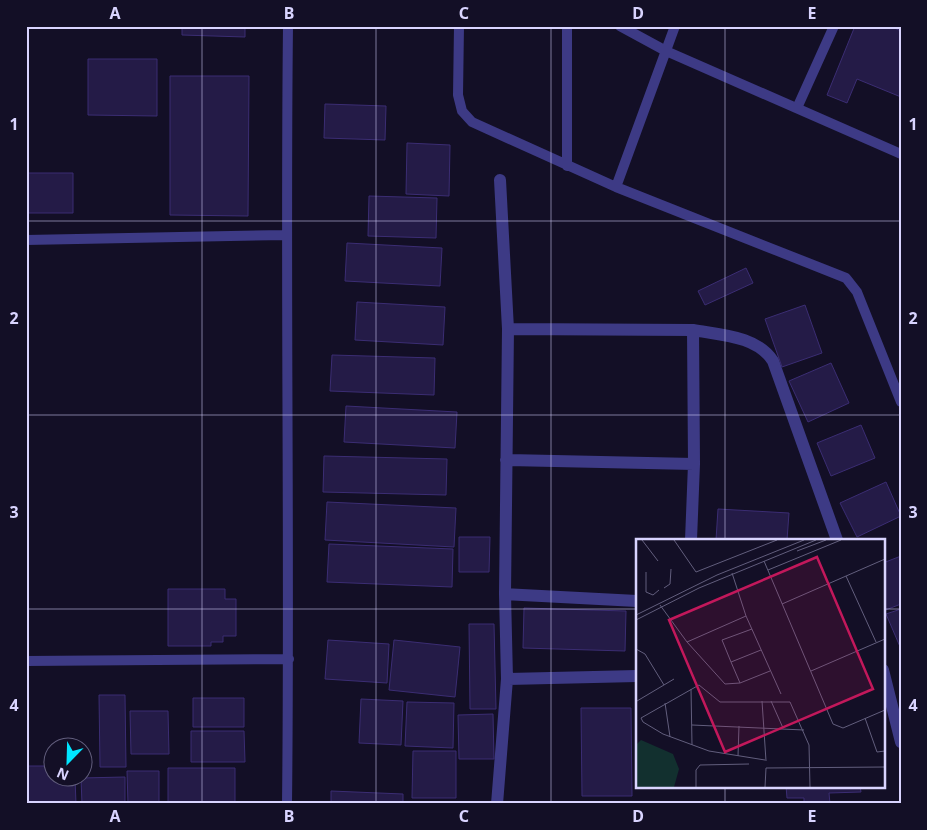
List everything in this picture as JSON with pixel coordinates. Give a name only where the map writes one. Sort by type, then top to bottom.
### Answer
[{"type":"street","points":[[497,804],[507,679],[505,594],[508,328],[500,180]]},
{"type":"street","points":[[508,328],[693,330],[745,340],[768,352],[773,361],[837,539]]},
{"type":"street","points":[[691,539],[694,464],[693,330]]},
{"type":"street","points":[[506,460],[694,464]]},
{"type":"street","points":[[505,594],[636,601]]},
{"type":"street","points":[[884,674],[901,742]]},
{"type":"street","points":[[507,679],[636,676]]},
{"type":"lane","points":[[287,804],[289,659],[286,236],[288,26]]},
{"type":"lane","points":[[459,26],[458,95],[462,111],[472,122],[616,187],[846,278],[857,292],[901,402]]},
{"type":"lane","points":[[567,26],[567,166]]},
{"type":"lane","points":[[620,26],[666,51],[901,154]]},
{"type":"lane","points":[[616,187],[675,26]]},
{"type":"lane","points":[[797,108],[834,26]]},
{"type":"lane","points":[[26,240],[286,236]]},
{"type":"lane","points":[[26,662],[289,659]]},
{"type":"building","points":[[182,26],[245,26],[245,37],[182,35]]},
{"type":"building","points":[[855,26],[890,26],[901,31],[901,97],[857,79],[847,103],[827,95]]},
{"type":"building","points":[[88,59],[157,59],[157,116],[88,115]]},
{"type":"building","points":[[170,76],[249,76],[248,216],[170,215]]},
{"type":"building","points":[[325,104],[386,106],[385,140],[324,138]]},
{"type":"building","points":[[407,143],[450,145],[449,196],[406,194]]},
{"type":"building","points":[[26,173],[73,173],[73,213],[26,213]]},
{"type":"building","points":[[369,196],[437,198],[436,238],[368,236]]},
{"type":"building","points":[[347,243],[442,248],[440,286],[345,281]]},
{"type":"building","points":[[746,268],[753,283],[705,305],[698,291]]},
{"type":"building","points":[[357,302],[445,307],[443,345],[355,340]]},
{"type":"building","points":[[805,305],[822,353],[782,367],[765,319]]},
{"type":"building","points":[[332,355],[435,358],[434,395],[330,391]]},
{"type":"building","points":[[831,363],[849,403],[808,422],[789,381]]},
{"type":"building","points":[[346,406],[457,412],[455,448],[344,442]]},
{"type":"building","points":[[861,425],[875,458],[831,476],[817,443]]},
{"type":"building","points":[[324,456],[447,459],[446,495],[323,492]]},
{"type":"building","points":[[886,482],[901,516],[857,537],[840,503]]},
{"type":"building","points":[[327,502],[456,508],[454,547],[325,540]]},
{"type":"building","points":[[718,509],[789,513],[787,539],[716,539]]},
{"type":"building","points":[[459,537],[490,537],[489,572],[459,572]]},
{"type":"building","points":[[329,544],[453,549],[452,587],[327,582]]},
{"type":"building","points":[[901,556],[901,604],[884,611],[884,563]]},
{"type":"building","points":[[168,589],[225,589],[225,599],[236,599],[236,636],[223,636],[223,642],[211,642],[211,646],[168,646]]},
{"type":"building","points":[[524,608],[626,611],[625,651],[523,648]]},
{"type":"building","points":[[901,609],[901,649],[886,614]]},
{"type":"building","points":[[469,624],[494,624],[496,709],[470,709]]},
{"type":"building","points":[[328,640],[389,644],[387,683],[325,679]]},
{"type":"building","points":[[394,640],[460,647],[455,697],[389,690]]},
{"type":"building","points":[[99,695],[125,695],[126,767],[100,767]]},
{"type":"building","points":[[193,698],[244,698],[244,727],[193,727]]},
{"type":"building","points":[[361,699],[403,701],[401,745],[359,743]]},
{"type":"building","points":[[407,702],[454,703],[453,748],[405,746]]},
{"type":"building","points":[[581,708],[631,708],[632,796],[582,796]]},
{"type":"building","points":[[130,711],[168,711],[169,754],[131,754]]},
{"type":"building","points":[[493,714],[494,759],[459,759],[458,715]]},
{"type":"building","points":[[191,731],[244,731],[245,762],[191,762]]},
{"type":"building","points":[[413,751],[456,751],[456,798],[412,798]]},
{"type":"building","points":[[26,766],[42,766],[42,788],[75,788],[76,804],[26,804]]},
{"type":"building","points":[[168,768],[235,768],[235,804],[168,804]]},
{"type":"building","points":[[127,771],[159,771],[159,804],[128,804]]},
{"type":"building","points":[[125,777],[125,804],[82,804],[81,788],[92,788],[92,778]]},
{"type":"building","points":[[786,788],[860,788],[861,792],[829,793],[830,804],[804,804],[804,798],[787,798]]},
{"type":"building","points":[[331,791],[403,794],[403,804],[331,804]]}]
